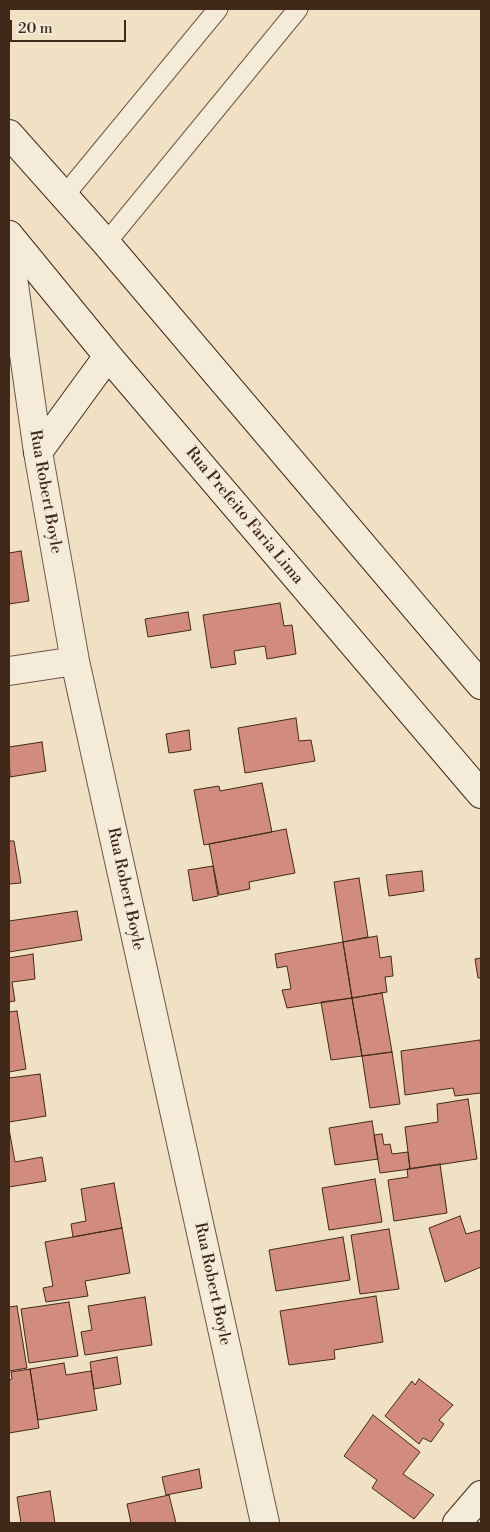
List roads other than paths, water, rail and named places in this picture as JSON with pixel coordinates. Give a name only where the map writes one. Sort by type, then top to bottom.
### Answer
[{"type":"main road","points":[[9,134],[106,242],[481,685]]},
{"type":"main road","name":"Rua Prefeito Faria Lima","points":[[9,234],[108,356],[481,794]]},
{"type":"main road","name":"Rua Robert Boyle","points":[[9,250],[38,452],[75,661],[265,1523]]},
{"type":"main road","points":[[38,452],[108,356]]},
{"type":"main road","points":[[9,671],[75,661]]},
{"type":"main road","points":[[457,1523],[481,1496]]},
{"type":"lane","points":[[64,196],[218,9]]},
{"type":"lane","points":[[106,242],[298,9]]}]
